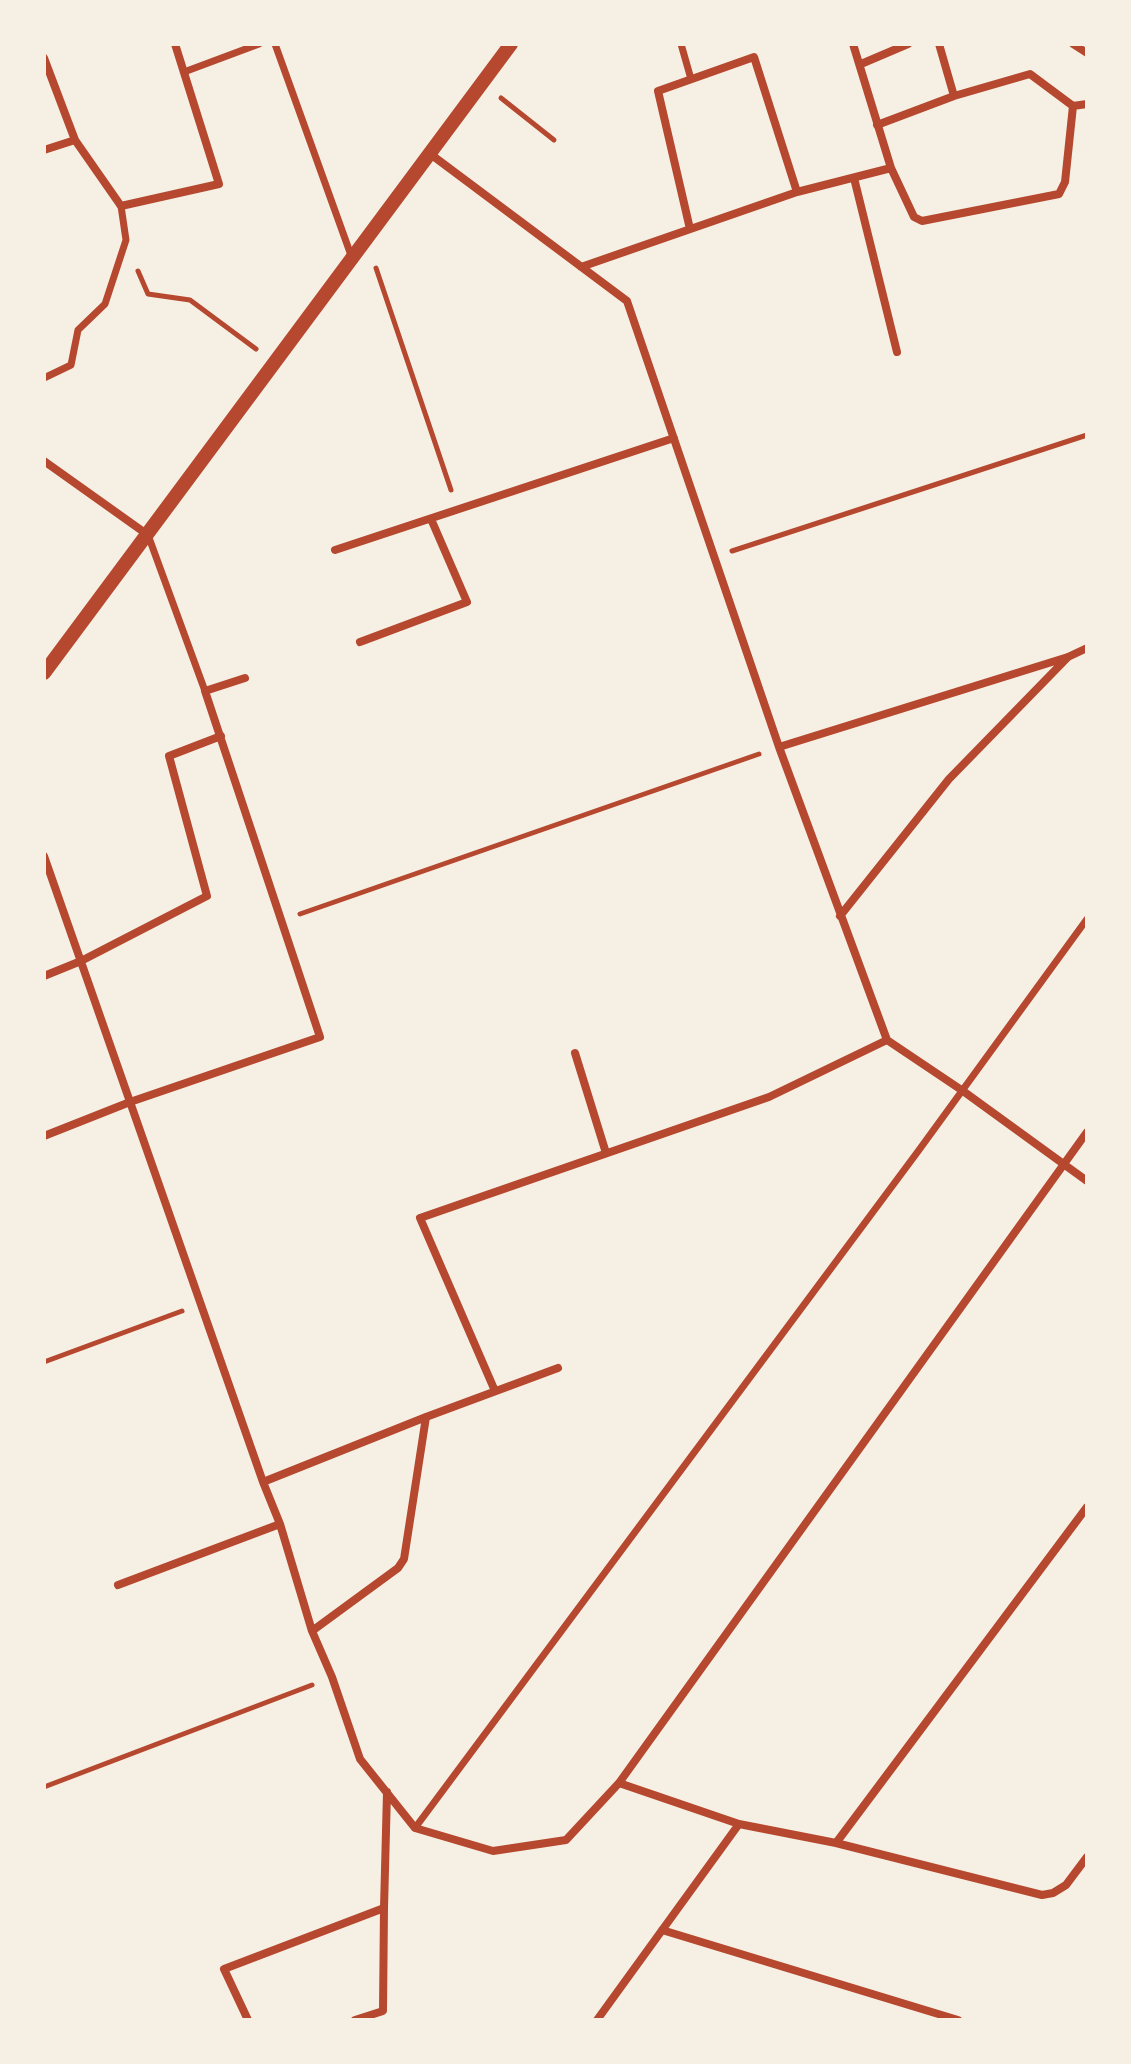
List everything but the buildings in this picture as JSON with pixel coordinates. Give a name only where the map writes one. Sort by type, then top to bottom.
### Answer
[{"type":"street","points":[[121,206],[219,184],[177,44]]},
{"type":"street","points":[[184,72],[259,44]]},
{"type":"street","points":[[275,44],[352,258]]},
{"type":"street","points":[[44,673],[511,44]]},
{"type":"street","points":[[681,44],[691,79]]},
{"type":"street","points":[[853,44],[891,168],[914,217],[922,221],[1059,194],[1065,182],[1073,106]]},
{"type":"street","points":[[861,64],[908,44]]},
{"type":"street","points":[[939,44],[954,96]]},
{"type":"street","points":[[1073,44],[1087,53]]},
{"type":"street","points":[[690,229],[658,91],[754,57],[797,192]]},
{"type":"street","points":[[44,58],[75,140],[121,206],[126,240],[105,304],[78,330],[71,365],[44,378]]},
{"type":"street","points":[[877,125],[954,96],[1030,74],[1073,106],[1087,104]]},
{"type":"street","points":[[44,150],[75,140]]},
{"type":"street","points":[[429,153],[627,301],[779,747],[887,1040],[1087,1181]]},
{"type":"street","points":[[581,267],[797,192],[891,168]]},
{"type":"street","points":[[854,178],[897,352]]},
{"type":"street","points":[[335,550],[674,438]]},
{"type":"street","points":[[44,461],[148,535],[221,736],[320,1037],[130,1102],[44,1136]]},
{"type":"street","points":[[360,642],[467,602],[431,519]]},
{"type":"street","points":[[779,747],[1068,657],[1087,648]]},
{"type":"street","points":[[840,916],[949,779],[1068,657]]},
{"type":"street","points":[[205,691],[245,678]]},
{"type":"street","points":[[44,976],[81,961],[207,896],[169,756],[221,736]]},
{"type":"street","points":[[44,856],[280,1524],[312,1631],[332,1677],[360,1759],[415,1828],[493,1851],[566,1840],[619,1783],[1087,1132]]},
{"type":"street","points":[[415,1828],[963,1091],[1087,919]]},
{"type":"street","points":[[495,1391],[420,1218],[769,1097],[887,1040]]},
{"type":"street","points":[[575,1053],[606,1153]]},
{"type":"street","points":[[263,1482],[558,1368]]},
{"type":"street","points":[[312,1631],[398,1568],[404,1559],[426,1417]]},
{"type":"street","points":[[836,1843],[1087,1507]]},
{"type":"street","points":[[118,1585],[280,1524]]},
{"type":"street","points":[[619,1783],[739,1824],[836,1843],[1042,1895],[1066,1885],[1087,1857]]},
{"type":"street","points":[[355,2020],[383,2011],[387,1791]]},
{"type":"street","points":[[597,2020],[739,1824]]},
{"type":"street","points":[[248,2020],[224,1969],[384,1908]]},
{"type":"street","points":[[662,1930],[958,2020]]},
{"type":"path","points":[[482,83],[554,140]]},
{"type":"path","points":[[366,238],[457,510]]},
{"type":"path","points":[[126,240],[148,294],[190,300],[273,362]]},
{"type":"path","points":[[715,556],[1087,435]]},
{"type":"path","points":[[280,921],[779,747]]},
{"type":"path","points":[[44,1362],[201,1304]]},
{"type":"path","points":[[44,1787],[332,1677]]}]
